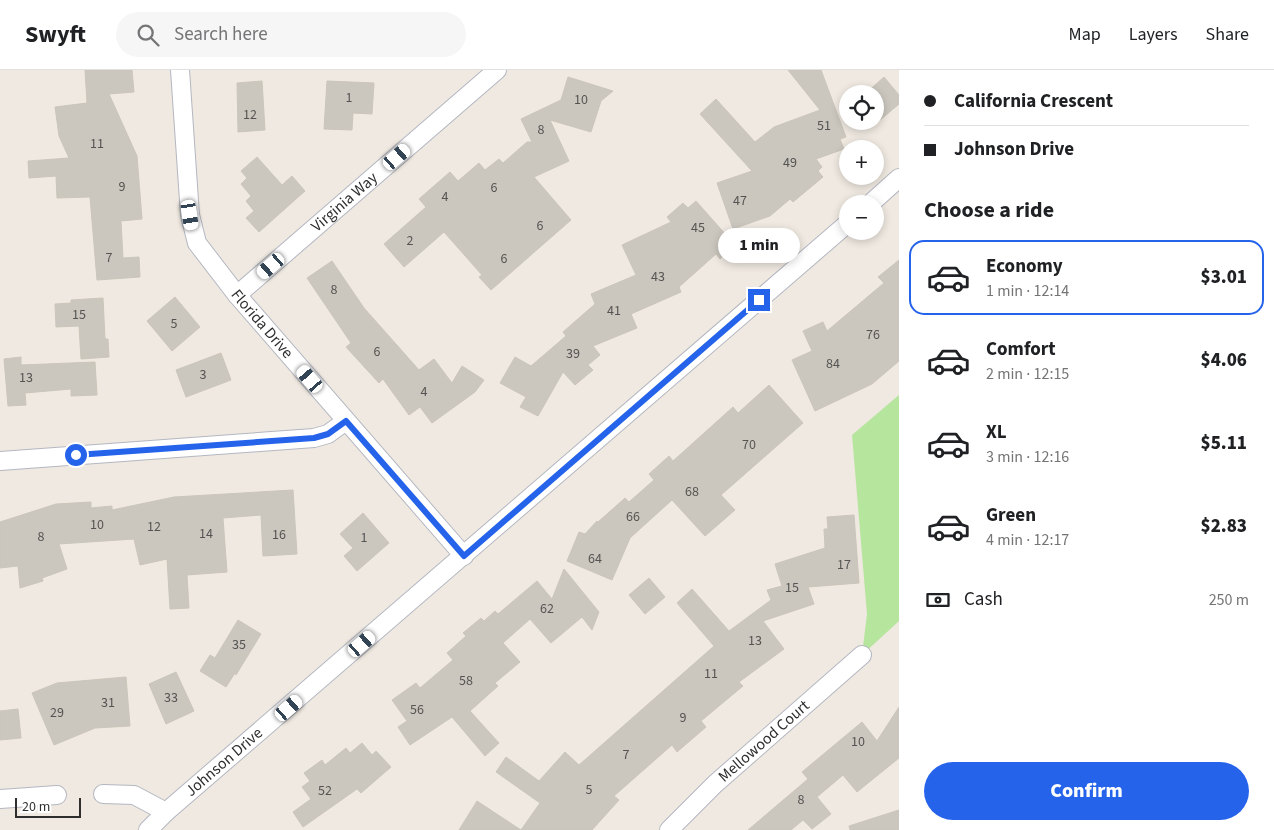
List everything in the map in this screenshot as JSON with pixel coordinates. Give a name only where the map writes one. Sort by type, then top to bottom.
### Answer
[{"type":"street","name":"Florida Drive","points":[[180,70],[193,230],[204,254],[237,295],[464,556]]},
{"type":"street","name":"Virginia Way","points":[[237,295],[497,70]]},
{"type":"street","points":[[880,195],[899,178]]},
{"type":"street","name":"Johnson Drive","points":[[148,830],[166,812],[839,231]]},
{"type":"street","points":[[0,461],[314,438],[328,434],[346,421]]},
{"type":"street","name":"Mellowood Court","points":[[669,830],[715,784],[862,655]]},
{"type":"street","points":[[103,794],[134,795],[166,812]]},
{"type":"street","points":[[0,799],[57,795]]},
{"type":"green space","points":[[899,395],[899,621],[862,655],[867,614],[852,435]]},
{"type":"building","points":[[85,70],[132,70],[134,92],[109,94],[137,156],[142,219],[121,221],[123,258],[139,257],[140,277],[97,280],[90,197],[57,198],[56,176],[29,178],[28,161],[69,158],[59,136],[55,107],[87,103]]},
{"type":"building","points":[[788,70],[821,70],[839,118],[839,130],[843,130],[846,137],[839,140],[839,151],[816,159],[822,167],[818,171],[823,177],[793,202],[790,199],[770,216],[733,229],[717,183],[752,171],[700,114],[716,99],[755,142],[774,127],[820,110]]},
{"type":"building","points":[[568,77],[613,91],[601,101],[591,132],[550,120],[569,161],[534,177],[571,220],[491,290],[479,277],[482,275],[444,232],[404,267],[384,244],[426,207],[419,199],[450,172],[458,181],[479,163],[485,170],[499,159],[503,163],[527,142],[532,142],[521,119],[561,100]]},
{"type":"building","points":[[884,77],[899,95],[899,104],[884,117],[884,85],[875,85]]},
{"type":"building","points":[[262,81],[265,130],[238,132],[237,83]]},
{"type":"building","points":[[327,81],[374,83],[372,114],[353,113],[352,130],[324,129]]},
{"type":"building","points":[[257,157],[282,185],[292,176],[305,191],[259,232],[246,218],[254,211],[246,201],[251,196],[241,184],[247,178],[241,171]]},
{"type":"building","points":[[696,201],[735,245],[720,259],[716,254],[679,287],[681,292],[631,314],[637,328],[593,346],[600,355],[588,365],[593,370],[575,385],[563,372],[538,416],[520,407],[526,397],[500,383],[515,357],[531,366],[566,336],[563,332],[595,304],[591,294],[636,275],[622,245],[671,222],[667,217],[683,203],[688,208]]},
{"type":"building","points":[[899,260],[899,361],[872,384],[815,411],[792,360],[812,351],[803,331],[823,322],[827,331],[884,283],[878,277]]},
{"type":"building","points":[[332,261],[364,308],[419,370],[434,359],[452,383],[462,366],[484,380],[475,392],[432,423],[420,407],[409,415],[383,379],[379,383],[346,347],[351,343],[307,278]]},
{"type":"building","points":[[175,297],[200,327],[172,351],[147,321]]},
{"type":"building","points":[[103,298],[105,339],[108,339],[109,357],[81,359],[79,326],[56,327],[55,304],[71,303],[71,300]]},
{"type":"building","points":[[221,353],[231,380],[186,397],[176,370]]},
{"type":"building","points":[[21,357],[21,365],[95,362],[97,395],[71,396],[71,389],[25,393],[26,405],[8,406],[4,359]]},
{"type":"building","points":[[769,385],[803,423],[721,495],[735,510],[705,536],[672,500],[630,538],[612,580],[567,561],[579,532],[585,534],[597,521],[625,498],[629,502],[654,480],[649,474],[669,456],[673,461],[733,407],[738,413]]},
{"type":"building","points":[[293,490],[297,554],[263,556],[261,515],[223,518],[227,572],[187,575],[189,608],[170,609],[167,559],[140,565],[134,539],[59,544],[67,569],[42,578],[43,581],[20,588],[18,566],[0,568],[0,522],[56,504],[91,502],[91,508],[112,506],[112,510],[174,497]]},
{"type":"building","points":[[363,513],[389,543],[357,571],[344,556],[353,548],[340,534]]},
{"type":"building","points":[[854,515],[859,583],[808,587],[814,604],[763,621],[784,649],[739,682],[743,686],[701,721],[706,727],[677,752],[672,745],[614,796],[619,800],[592,830],[521,830],[540,803],[496,772],[506,757],[539,781],[565,752],[579,765],[714,646],[677,603],[692,589],[729,631],[771,600],[767,590],[782,586],[775,564],[825,548],[824,529],[828,529],[827,517]]},
{"type":"building","points":[[564,569],[599,612],[592,630],[582,617],[551,643],[530,619],[503,643],[520,662],[495,683],[498,686],[470,711],[499,743],[485,756],[452,717],[410,745],[398,727],[407,721],[392,700],[416,683],[420,688],[453,660],[447,653],[466,636],[463,633],[481,618],[484,621],[495,611],[498,614],[537,581],[552,599]]},
{"type":"building","points":[[649,578],[665,597],[645,614],[629,595]]},
{"type":"building","points":[[238,620],[261,634],[236,675],[235,673],[226,687],[200,671],[210,655],[215,658]]},
{"type":"building","points":[[176,672],[194,711],[166,724],[149,684]]},
{"type":"building","points":[[126,677],[130,726],[95,728],[54,745],[32,693],[57,683]]},
{"type":"building","points":[[899,707],[899,758],[857,792],[843,775],[817,797],[831,814],[812,829],[803,820],[791,830],[748,830],[808,779],[802,772],[862,722],[877,741]]},
{"type":"building","points":[[18,709],[21,738],[0,740],[0,711]]},
{"type":"building","points":[[362,743],[372,755],[376,751],[391,767],[361,793],[357,789],[303,827],[293,812],[311,799],[302,787],[310,781],[304,773],[322,760],[325,765],[346,748],[350,753]]},
{"type":"building","points":[[477,801],[521,830],[459,830]]},
{"type":"building","points":[[899,810],[899,830],[850,830],[849,826]]},
{"type":"route","points":[[76,455],[314,438],[328,434],[346,421],[464,556],[759,300]]}]
